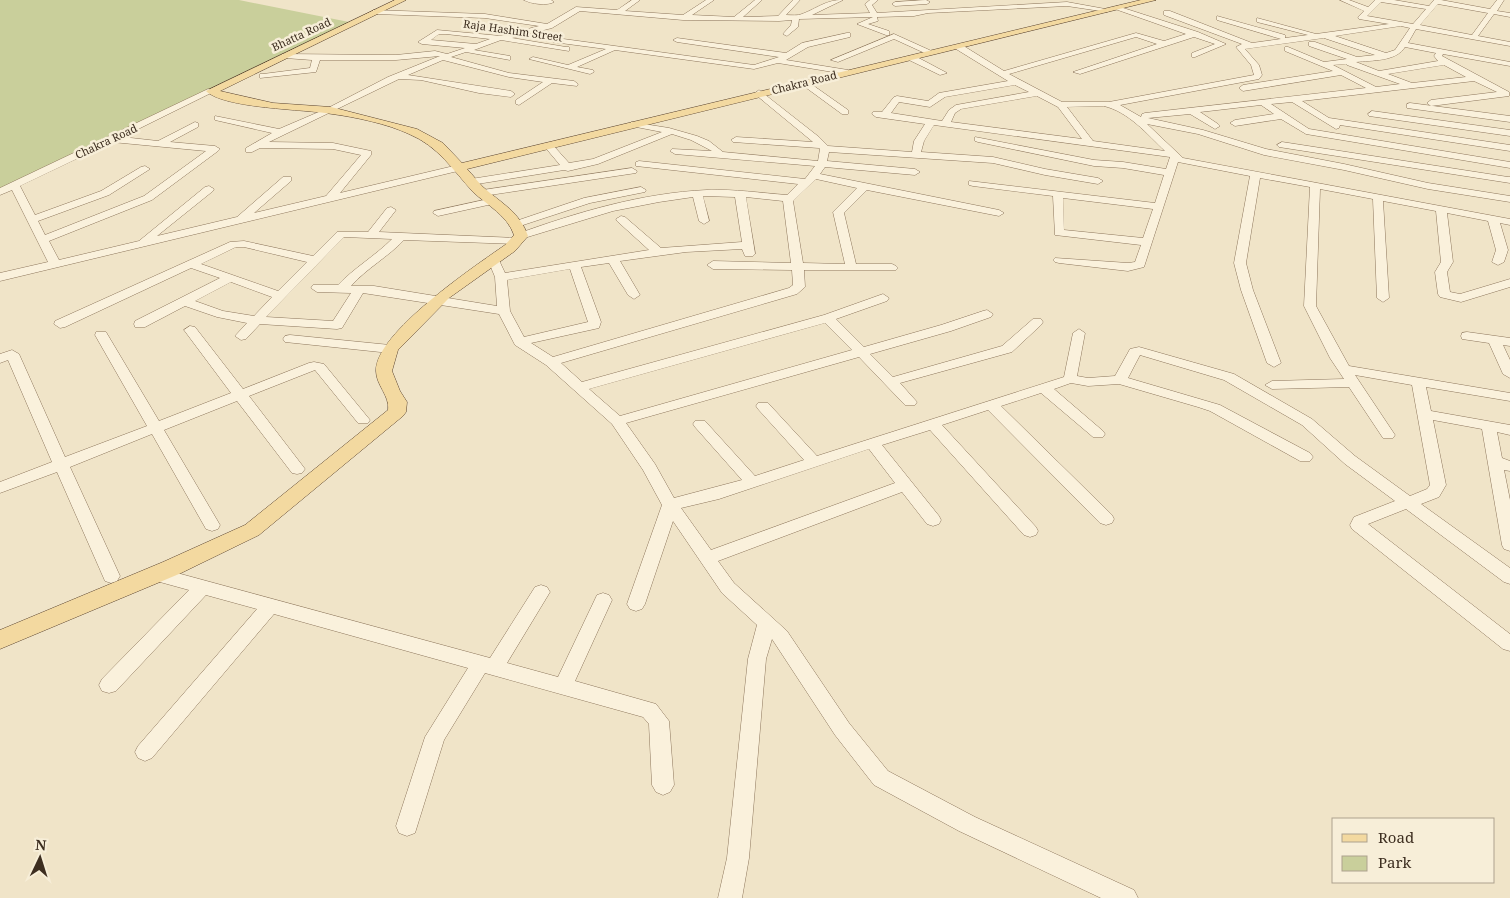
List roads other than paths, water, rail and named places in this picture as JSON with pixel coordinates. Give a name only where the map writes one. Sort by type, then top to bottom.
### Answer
[{"type":"main road","name":"Bhatta Road","points":[[211,91],[402,0]]},
{"type":"main road","name":"Chakra Road","points":[[458,168],[804,82],[959,47],[1115,6],[1152,0]]},
{"type":"main road","points":[[0,640],[155,574],[252,530],[397,412],[398,402],[391,392],[384,370],[390,349],[439,301],[494,260],[518,234],[439,146],[413,132],[371,118],[331,110],[273,106],[228,97],[211,91]]},
{"type":"street","points":[[527,0],[551,2]]},
{"type":"street","points":[[586,9],[598,0]]},
{"type":"street","points":[[620,11],[637,0]]},
{"type":"street","points":[[683,18],[711,0]]},
{"type":"street","points":[[736,19],[759,0]]},
{"type":"street","points":[[779,19],[797,0]]},
{"type":"street","points":[[787,34],[799,18],[820,7],[840,0]]},
{"type":"street","points":[[875,0],[868,4],[877,15]]},
{"type":"street","points":[[966,0],[972,8]]},
{"type":"street","points":[[998,0],[1011,8]]},
{"type":"street","points":[[1041,0],[1051,5]]},
{"type":"street","points":[[1343,0],[1368,10]]},
{"type":"street","points":[[1510,15],[1435,4],[1380,0],[1362,18],[1510,44]]},
{"type":"street","points":[[1473,38],[1501,0]]},
{"type":"street","points":[[927,2],[933,10]]},
{"type":"street","points":[[895,4],[936,2]]},
{"type":"street","points":[[330,199],[368,153],[333,146],[253,147],[280,132],[331,110],[396,77],[448,56],[501,38],[549,26],[577,10],[620,11],[683,18],[779,19],[914,14],[933,10],[1073,4],[1115,6],[1222,44],[1195,55]]},
{"type":"street","points":[[1324,64],[1386,56],[1400,48],[1435,4]]},
{"type":"street","points":[[376,12],[485,16],[549,26]]},
{"type":"street","points":[[1167,13],[1250,45]]},
{"type":"street","points":[[877,15],[875,19],[861,24],[886,32]]},
{"type":"street","points":[[1220,18],[1288,39]]},
{"type":"street","points":[[1260,20],[1318,34],[1386,56]]},
{"type":"street","points":[[1061,105],[1110,104],[1256,77],[1258,75],[1255,65],[1240,47],[1318,34],[1398,24]]},
{"type":"street","name":"Raja Hashim Street","points":[[409,51],[433,34],[446,32],[501,38],[602,54]]},
{"type":"street","points":[[1002,74],[1136,34],[1165,44]]},
{"type":"street","points":[[1077,72],[1194,34]]},
{"type":"street","points":[[556,40],[745,67],[762,66],[778,61],[805,46],[847,35]]},
{"type":"street","points":[[835,60],[894,36],[932,53]]},
{"type":"street","points":[[1359,38],[1400,48],[1441,51],[1510,64]]},
{"type":"street","points":[[677,40],[766,54],[787,55]]},
{"type":"street","points":[[424,41],[480,46]]},
{"type":"street","points":[[1312,44],[1358,60]]},
{"type":"street","points":[[959,47],[1016,82],[1061,105],[1090,143]]},
{"type":"street","points":[[1288,48],[1342,72],[1376,90]]},
{"type":"street","points":[[569,67],[615,49]]},
{"type":"street","points":[[467,51],[508,58]]},
{"type":"street","points":[[1441,51],[1439,58],[1508,95]]},
{"type":"street","points":[[285,56],[317,58],[381,56],[390,58],[438,53],[510,74],[574,84]]},
{"type":"street","points":[[525,64],[537,57],[590,72]]},
{"type":"street","points":[[263,76],[313,70],[317,58]]},
{"type":"street","points":[[912,58],[943,73]]},
{"type":"street","points":[[778,61],[846,72]]},
{"type":"street","points":[[1347,61],[1416,86]]},
{"type":"street","points":[[1378,73],[1446,62]]},
{"type":"street","points":[[510,74],[517,70]]},
{"type":"street","points":[[1248,120],[1230,107],[1218,95],[1342,72]]},
{"type":"street","points":[[396,77],[421,78],[473,89],[511,94]]},
{"type":"street","points":[[1136,119],[1475,78]]},
{"type":"street","points":[[520,102],[550,81]]},
{"type":"street","points":[[804,82],[845,112]]},
{"type":"street","points":[[1016,82],[942,95],[930,104],[897,99],[880,114],[1036,138],[1090,143],[1174,156],[1189,163],[1510,222]]},
{"type":"street","name":"Chakra Road","points":[[0,192],[211,91]]},
{"type":"street","points":[[1358,92],[1372,100]]},
{"type":"street","points":[[551,362],[793,291],[799,287],[798,266],[788,201],[812,179],[821,165],[823,147],[816,139],[759,93]]},
{"type":"street","points":[[946,124],[947,118],[953,109],[1037,93]]},
{"type":"street","points":[[1508,95],[1410,106],[1510,119]]},
{"type":"street","points":[[1295,100],[1358,140]]},
{"type":"street","points":[[1196,101],[1207,109]]},
{"type":"street","points":[[1263,103],[1306,131],[1510,165]]},
{"type":"street","points":[[1110,104],[1136,119],[1174,156]]},
{"type":"street","points":[[1381,106],[1398,117]]},
{"type":"street","points":[[1192,111],[1215,126]]},
{"type":"street","points":[[1372,114],[1510,132]]},
{"type":"street","points":[[1235,123],[1281,116]]},
{"type":"street","points":[[218,118],[280,132]]},
{"type":"street","points":[[1136,119],[1200,132],[1264,152],[1428,186],[1510,199]]},
{"type":"street","points":[[1412,119],[1428,186]]},
{"type":"street","points":[[1327,120],[1510,148]]},
{"type":"street","points":[[916,155],[919,141],[931,122]]},
{"type":"street","points":[[634,124],[701,141],[716,147],[721,156]]},
{"type":"street","points":[[159,144],[195,125]]},
{"type":"street","points":[[438,213],[482,192],[596,162],[670,132]]},
{"type":"street","points":[[736,140],[769,137],[823,147],[993,160],[1045,172],[1098,181]]},
{"type":"street","points":[[1246,137],[1275,144],[1508,180]]},
{"type":"street","points":[[42,240],[148,198],[215,149],[111,139]]},
{"type":"street","points":[[978,139],[1094,163],[1122,165],[1169,173]]},
{"type":"street","points":[[701,141],[639,164],[812,179],[999,213]]},
{"type":"street","points":[[548,146],[568,168]]},
{"type":"street","points":[[675,151],[915,172]]},
{"type":"street","points":[[1059,260],[1136,266],[1142,263],[1174,156]]},
{"type":"street","points":[[0,277],[458,168]]},
{"type":"street","points":[[32,220],[105,193],[144,169]]},
{"type":"street","points":[[1356,170],[1357,183]]},
{"type":"street","points":[[482,192],[632,171]]},
{"type":"street","points":[[1255,175],[1240,263],[1247,290],[1274,363]]},
{"type":"street","points":[[239,220],[287,179]]},
{"type":"street","points":[[973,183],[1159,207]]},
{"type":"street","points":[[14,185],[55,264]]},
{"type":"street","points":[[1315,186],[1310,306],[1344,368],[1388,435]]},
{"type":"street","points":[[851,266],[838,212],[864,187]]},
{"type":"street","points":[[140,244],[210,189]]},
{"type":"street","points":[[518,234],[588,200],[641,190]]},
{"type":"street","points":[[241,336],[341,234],[402,236],[518,234],[595,213],[669,197],[697,194],[740,194],[790,198]]},
{"type":"street","points":[[697,194],[704,220]]},
{"type":"street","points":[[501,277],[575,267],[658,252],[717,245],[748,250],[740,194]]},
{"type":"street","points":[[1058,194],[1059,232],[1148,242]]},
{"type":"street","points":[[1378,197],[1383,298]]},
{"type":"street","points":[[1441,209],[1447,262],[1441,272],[1444,294],[1461,298],[1472,293],[1510,283]]},
{"type":"street","points":[[371,235],[391,210]]},
{"type":"street","points":[[1492,218],[1502,250],[1498,262]]},
{"type":"street","points":[[621,219],[658,252]]},
{"type":"street","points":[[341,289],[354,275],[378,259],[402,236]]},
{"type":"street","points":[[60,324],[234,244],[316,260]]},
{"type":"street","points":[[613,259],[634,295]]},
{"type":"street","points":[[494,260],[501,277],[504,311],[520,342],[551,362],[617,421],[650,468],[670,505],[728,588],[781,636],[842,729],[881,778],[967,824],[1126,898]]},
{"type":"street","points":[[190,264],[281,296]]},
{"type":"street","points":[[713,266],[851,266],[892,268]]},
{"type":"street","points":[[520,342],[594,325],[596,322],[575,267]]},
{"type":"street","points":[[140,324],[230,278]]},
{"type":"street","points":[[317,288],[374,290],[504,311]]},
{"type":"street","points":[[184,301],[208,312],[256,321],[337,325],[360,290]]},
{"type":"street","points":[[580,387],[828,318],[883,298]]},
{"type":"street","points":[[617,421],[946,328],[987,314]]},
{"type":"street","points":[[828,318],[910,402]]},
{"type":"street","points":[[889,382],[1007,349],[1037,322]]},
{"type":"street","points":[[300,323],[286,345],[390,349]]},
{"type":"street","points":[[190,330],[297,469]]},
{"type":"street","points":[[1070,379],[1079,334]]},
{"type":"street","points":[[101,335],[212,525]]},
{"type":"street","points":[[1467,336],[1510,342]]},
{"type":"street","points":[[1494,340],[1510,374]]},
{"type":"street","points":[[1120,380],[1135,352],[1139,351],[1229,377],[1307,422],[1350,460],[1510,577]]},
{"type":"street","points":[[0,358],[12,354],[111,576]]},
{"type":"street","points":[[0,488],[314,366],[319,367],[363,420]]},
{"type":"street","points":[[1344,368],[1510,397]]},
{"type":"street","points":[[670,505],[713,495],[1070,379],[1088,382],[1120,380],[1215,408],[1305,457]]},
{"type":"street","points":[[1418,381],[1438,485],[1433,493],[1360,521],[1358,525],[1510,644]]},
{"type":"street","points":[[1272,385],[1354,383]]},
{"type":"street","points":[[1044,388],[1098,434]]},
{"type":"street","points":[[991,405],[1106,519]]},
{"type":"street","points":[[763,406],[814,462]]},
{"type":"street","points":[[1424,414],[1510,430]]},
{"type":"street","points":[[700,424],[752,482]]},
{"type":"street","points":[[933,424],[1030,531]]},
{"type":"street","points":[[1489,426],[1503,464],[1510,545]]},
{"type":"street","points":[[872,444],[933,520]]},
{"type":"street","points":[[707,558],[906,485]]},
{"type":"street","points":[[636,604],[670,505]]},
{"type":"street","points":[[155,574],[649,710],[659,721],[663,785]]},
{"type":"street","points":[[109,685],[203,587]]},
{"type":"street","points":[[407,826],[435,737],[541,592]]},
{"type":"street","points":[[563,686],[603,600]]},
{"type":"street","points":[[145,752],[270,606]]},
{"type":"street","points":[[730,898],[738,858],[757,659],[767,623]]}]
